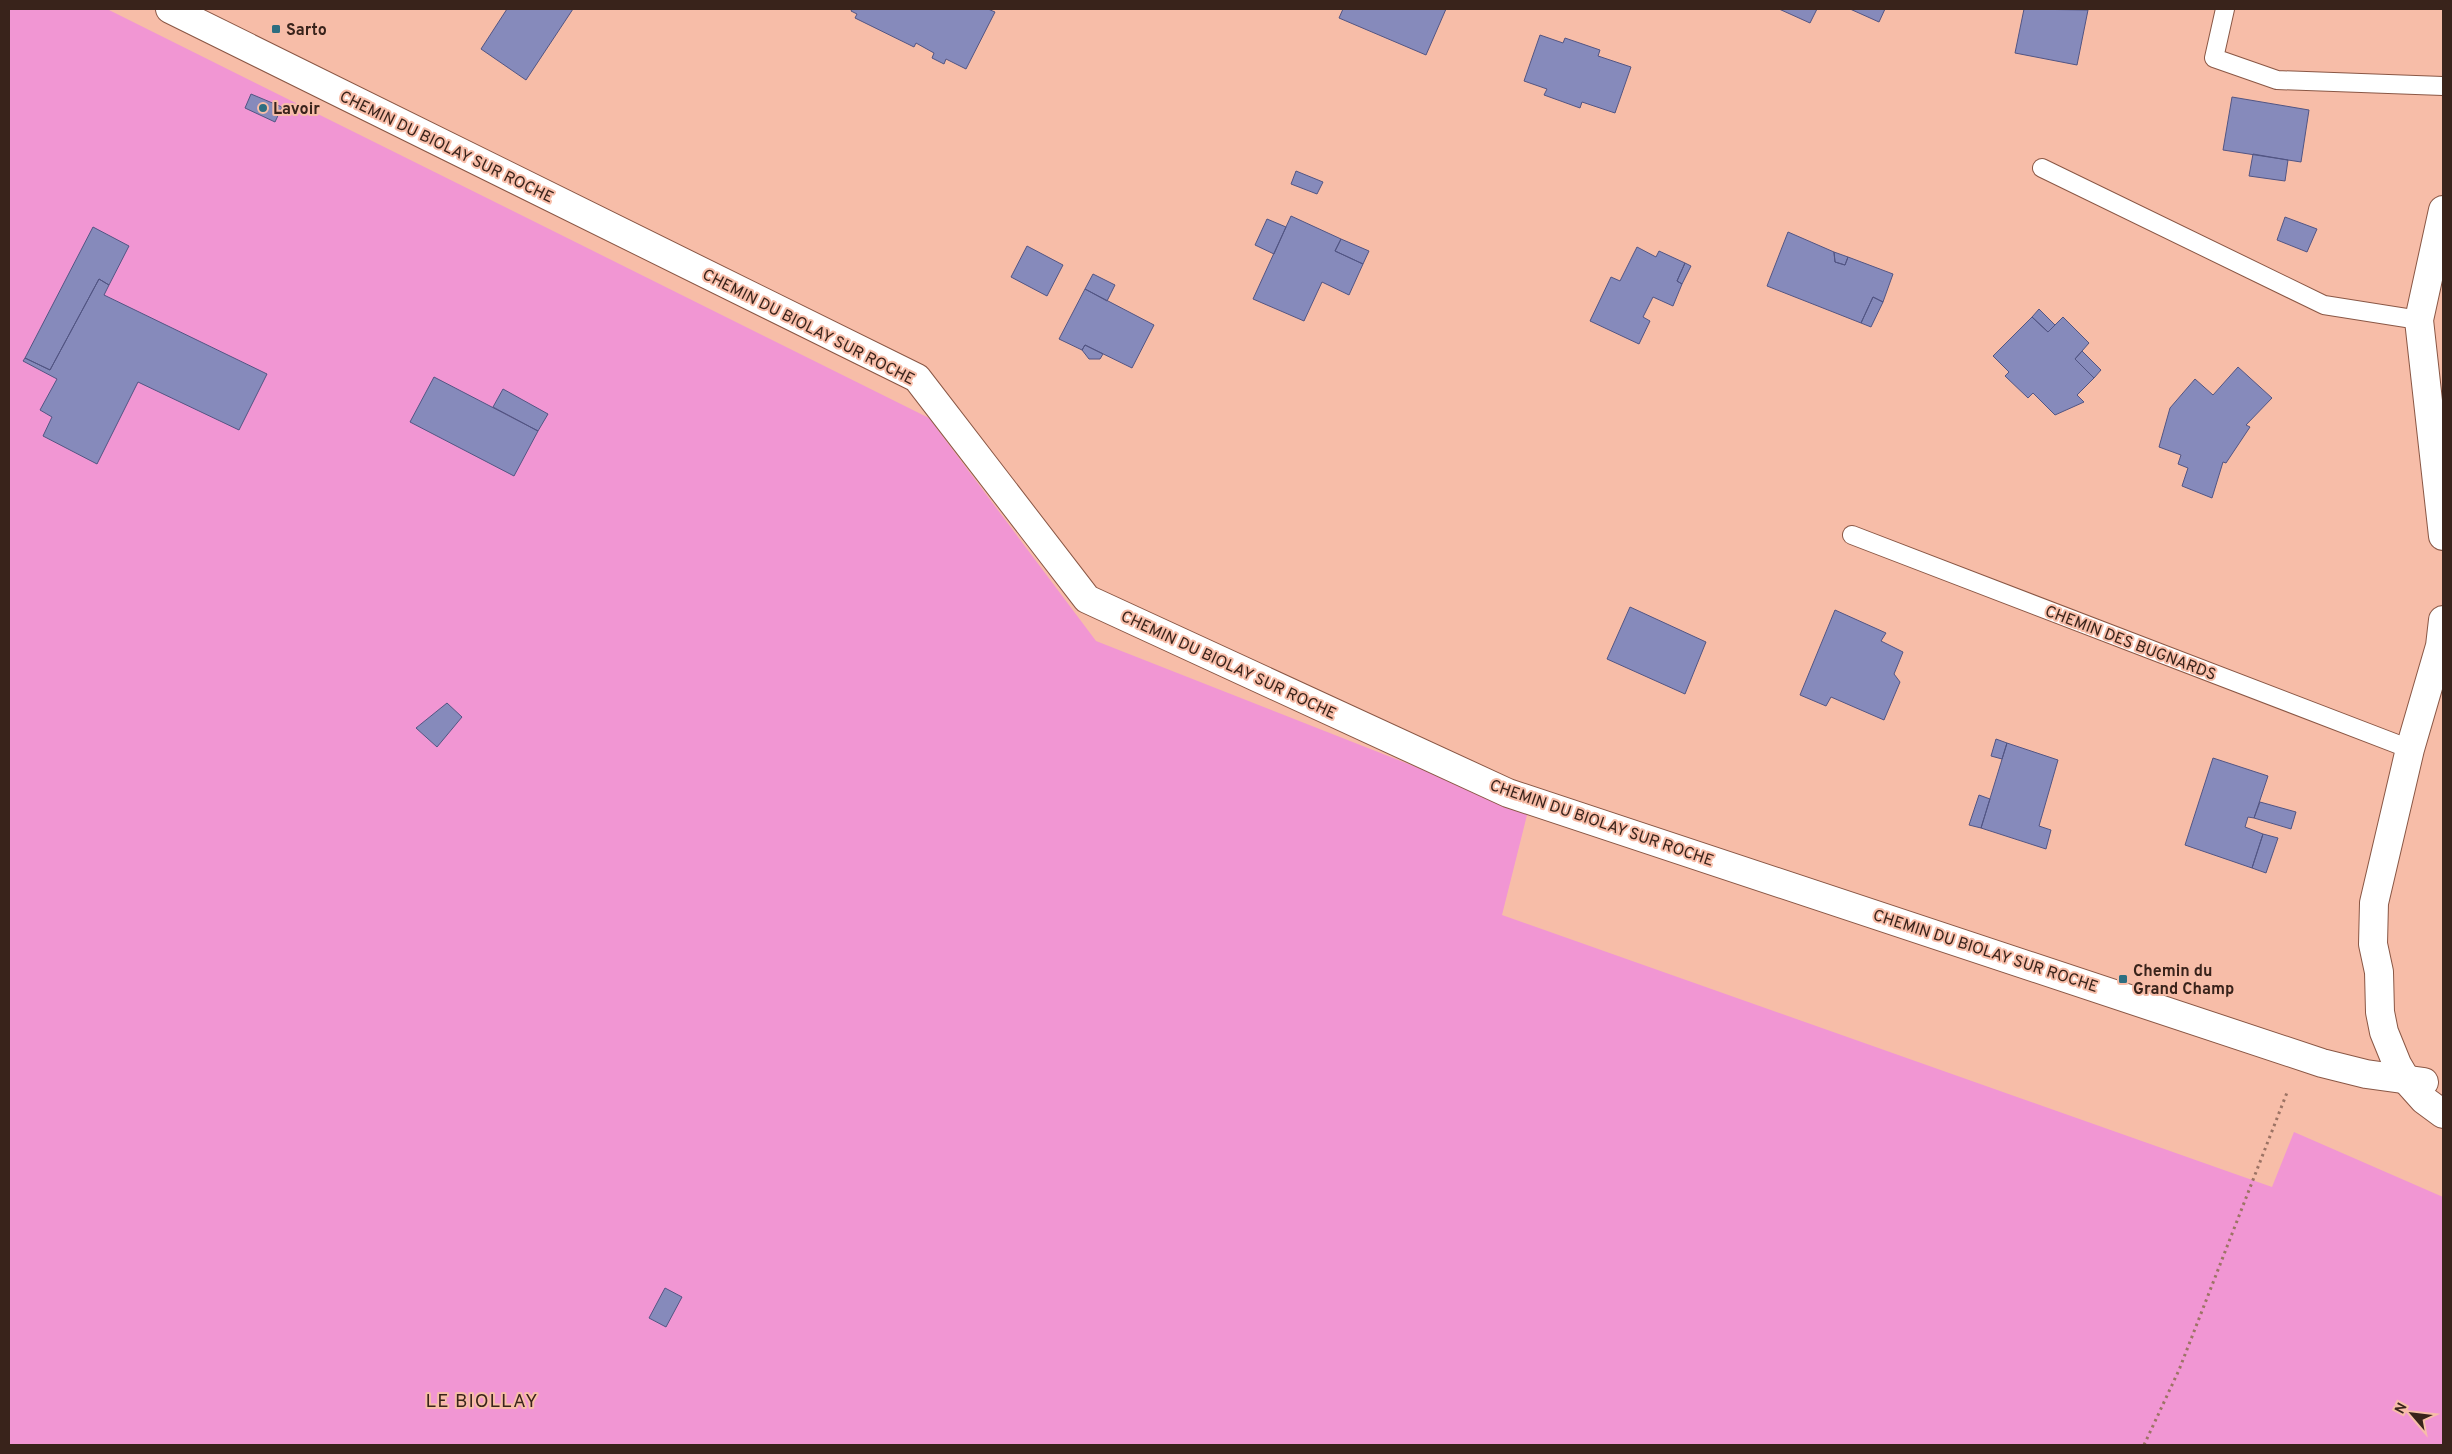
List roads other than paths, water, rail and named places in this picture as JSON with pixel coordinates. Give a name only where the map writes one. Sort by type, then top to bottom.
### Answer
[{"type":"street","name":"CHEMIN DU BIOLAY SUR ROCHE","points":[[170,9],[199,15],[917,378],[1086,599],[1508,793],[2312,1059],[2411,1073]]},
{"type":"street","points":[[2443,210],[2419,320],[2443,536]]},
{"type":"street","points":[[2443,620],[2440,646],[2410,749],[2374,904],[2373,944],[2379,972],[2383,1025],[2411,1073],[2424,1100],[2443,1114]]},
{"type":"street","points":[[2411,1073],[2443,1103]]},
{"type":"lane","points":[[2226,9],[2214,58],[2277,80],[2443,86]]},
{"type":"lane","points":[[2042,168],[2324,305],[2419,320]]},
{"type":"lane","name":"CHEMIN DES BUGNARDS","points":[[1852,535],[2410,749]]},
{"type":"place","name":"Sarto","points":[[276,29]]},
{"type":"place","name":"Lavoir","points":[[263,108]]},
{"type":"place","name":"Chemin du Grand Champ","points":[[2123,979]]},
{"type":"district","name":"LE BIOLLAY","points":[[482,1400]]}]
